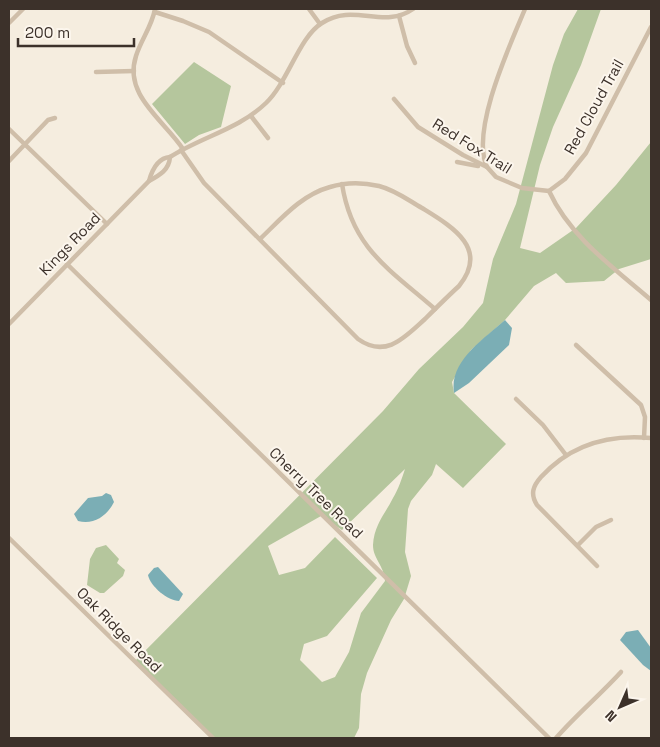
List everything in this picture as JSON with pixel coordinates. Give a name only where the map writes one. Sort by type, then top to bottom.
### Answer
[{"type":"street","points":[[9,23],[23,9]]},
{"type":"street","points":[[309,9],[320,24]]},
{"type":"street","points":[[170,157],[168,168],[164,172],[156,165],[165,158],[251,116],[268,102],[283,83],[309,36],[320,24],[335,16],[348,13],[382,18],[398,16],[413,9]]},
{"type":"street","points":[[457,162],[487,167],[482,146],[491,97],[525,9]]},
{"type":"street","points":[[260,239],[300,201],[318,191],[342,184],[365,184],[392,190],[451,226],[461,235],[468,252],[468,270],[459,286],[396,344],[383,347],[368,345],[352,333],[204,183],[182,150],[174,134],[141,98],[134,71],[136,56],[155,11],[184,20],[209,32],[283,83]]},
{"type":"street","points":[[398,16],[415,63]]},
{"type":"street","name":"Red Cloud Trail","points":[[550,191],[565,179],[586,153],[651,27]]},
{"type":"street","points":[[96,72],[134,71]]},
{"type":"street","name":"Red Fox Trail","points":[[394,99],[418,126],[462,155],[487,167],[496,177],[515,186],[536,191],[550,191]]},
{"type":"street","points":[[251,116],[268,138]]},
{"type":"street","points":[[9,161],[48,120],[55,118]]},
{"type":"street","points":[[9,129],[107,224]]},
{"type":"street","name":"Kings Road","points":[[149,181],[156,165]]},
{"type":"street","name":"Kings Road","points":[[9,324],[149,181],[164,172]]},
{"type":"street","points":[[342,184],[349,215],[362,242],[375,256],[435,309]]},
{"type":"street","points":[[550,191],[559,210],[571,227],[651,300]]},
{"type":"street","name":"Cherry Tree Road","points":[[67,264],[549,738]]},
{"type":"street","points":[[576,345],[641,405],[645,417],[644,438]]},
{"type":"street","points":[[516,399],[543,425],[566,455]]},
{"type":"street","points":[[597,566],[537,505],[533,496],[536,483],[566,455],[583,446],[604,440],[651,438]]},
{"type":"street","points":[[578,545],[596,527],[611,520]]},
{"type":"street","name":"Oak Ridge Road","points":[[9,538],[213,738]]},
{"type":"street","points":[[556,738],[569,721],[593,702],[621,672]]},
{"type":"green space","points":[[578,9],[601,9],[581,65],[553,127],[540,165],[520,248],[540,253],[576,228],[616,185],[651,142],[651,259],[619,269],[604,281],[566,283],[556,273],[534,286],[505,320],[471,350],[452,382],[454,393],[506,444],[463,488],[436,464],[432,475],[411,501],[408,509],[405,552],[411,576],[404,599],[391,620],[367,673],[361,694],[359,728],[354,738],[213,738],[135,661],[383,411],[419,369],[463,327],[483,303],[493,259],[516,204],[553,65],[564,34]],"holes":[[[405,469],[397,491],[375,531],[373,550],[383,571],[385,581],[361,613],[349,652],[335,677],[322,682],[300,660],[304,644],[327,636],[377,578],[335,537],[305,568],[279,575],[268,546],[321,516],[342,530]]]},
{"type":"green space","points":[[194,62],[231,86],[221,127],[199,135],[185,144],[152,104]]},
{"type":"green space","points":[[106,545],[119,559],[117,563],[125,570],[123,576],[104,593],[100,593],[87,585],[90,559],[96,548]]},
{"type":"water","points":[[505,320],[512,328],[509,345],[469,383],[454,393],[454,381],[462,361],[478,343]]},
{"type":"water","points":[[106,493],[111,495],[114,502],[104,515],[89,522],[78,521],[74,514],[88,498],[102,496]]},
{"type":"water","points":[[158,567],[183,594],[179,601],[165,596],[152,584],[148,575],[154,568]]},
{"type":"water","points":[[638,630],[651,648],[651,671],[620,640],[626,632]]}]
